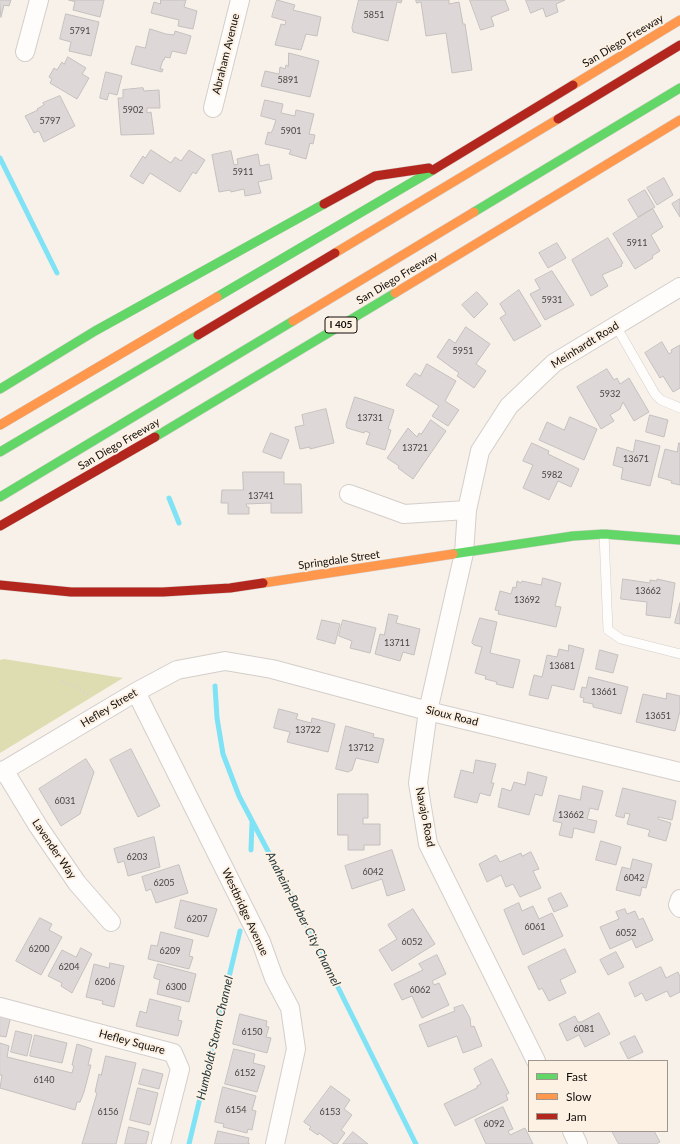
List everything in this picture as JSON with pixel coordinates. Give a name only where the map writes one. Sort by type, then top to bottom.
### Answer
[{"type":"main road","name":"San Diego Freeway","points":[[0,425],[440,166],[680,20]]},
{"type":"main road","points":[[0,452],[184,344],[680,45]]},
{"type":"main road","points":[[0,497],[680,88]]},
{"type":"main road","name":"San Diego Freeway","points":[[0,526],[178,424],[680,120]]},
{"type":"main road","points":[[0,389],[96,331],[375,176],[440,166]]},
{"type":"main road","points":[[27,361],[96,331]]},
{"type":"main road","name":"Springdale Street","points":[[0,585],[71,592],[163,592],[230,588],[573,536],[604,534],[680,540]]},
{"type":"street","points":[[25,52],[39,0]]},
{"type":"street","name":"Abraham Avenue","points":[[213,108],[240,0]]},
{"type":"street","name":"Meinhardt Road","points":[[464,553],[467,510],[480,451],[509,406],[554,363],[680,287]]},
{"type":"street","points":[[349,494],[404,514],[467,510]]},
{"type":"street","name":"Navajo Road","points":[[464,553],[428,711],[418,783],[428,844],[536,1060]]},
{"type":"street","name":"Sioux Road","points":[[225,661],[272,669],[428,711],[680,772]]},
{"type":"street","name":"Hefley Street","points":[[2,771],[136,692],[177,670],[225,661]]},
{"type":"street","name":"Westbridge Avenue","points":[[136,692],[261,942],[274,978],[290,1008],[296,1049],[275,1144]]},
{"type":"street","name":"Lavender Way","points":[[2,771],[76,883],[111,922]]},
{"type":"street","points":[[680,899],[678,905],[680,908]]},
{"type":"street","name":"Hefley Square","points":[[0,1007],[173,1053],[180,1069],[161,1144]]},
{"type":"street","points":[[572,1132],[578,1144]]},
{"type":"lane","points":[[616,326],[655,394],[661,400],[680,408]]},
{"type":"lane","points":[[604,534],[608,630],[621,639],[680,654]]},
{"type":"path","points":[[62,681],[90,696]]},
{"type":"green space","points":[[4,659],[123,678],[0,753],[0,660]]},
{"type":"building","points":[[0,0],[11,0],[9,6],[4,5],[1,17]]},
{"type":"building","points":[[69,0],[104,0],[100,17],[73,10],[75,2]]},
{"type":"building","points":[[161,0],[186,0],[184,7],[197,11],[193,29],[178,26],[179,20],[151,13],[154,2],[160,4]]},
{"type":"building","points":[[277,0],[295,5],[293,10],[321,17],[317,36],[306,34],[301,50],[275,45],[281,24],[285,25],[286,21],[272,17]]},
{"type":"building","points":[[359,0],[402,0],[401,3],[397,2],[388,41],[353,32],[352,28]]},
{"type":"building","points":[[416,0],[449,0],[449,4],[459,2],[463,24],[465,24],[472,70],[452,73],[446,33],[426,36],[421,2],[417,3]]},
{"type":"building","points":[[470,0],[505,0],[509,10],[491,17],[494,26],[481,30]]},
{"type":"building","points":[[526,0],[565,0],[556,4],[558,12],[546,17],[543,8],[531,13]]},
{"type":"building","points":[[66,14],[99,22],[91,56],[69,51],[71,42],[60,39]]},
{"type":"building","points":[[150,29],[174,35],[175,31],[191,36],[186,54],[172,51],[170,58],[165,57],[163,60],[160,69],[163,69],[162,72],[131,64],[136,46],[145,48]]},
{"type":"building","points":[[289,53],[319,61],[310,97],[261,86],[265,71],[279,74],[280,67],[285,69],[286,65],[288,66]]},
{"type":"building","points":[[68,57],[86,68],[82,74],[89,78],[77,99],[50,83],[52,79],[49,77],[54,68],[57,70],[62,62],[64,64]]},
{"type":"building","points":[[106,72],[122,76],[117,95],[109,93],[107,100],[100,98]]},
{"type":"building","points":[[143,88],[144,91],[159,90],[160,108],[147,108],[147,113],[151,112],[154,134],[121,135],[118,98],[123,98],[123,90]]},
{"type":"building","points":[[60,96],[75,126],[44,142],[39,131],[34,133],[25,116],[38,110],[37,109],[44,105],[43,103]]},
{"type":"building","points":[[265,100],[283,104],[281,113],[295,116],[296,110],[314,114],[309,134],[315,135],[313,144],[310,143],[306,159],[289,154],[291,150],[265,144],[268,132],[271,133],[276,120],[261,116]]},
{"type":"building","points":[[151,150],[171,163],[175,157],[181,161],[189,150],[205,160],[196,174],[193,172],[180,192],[150,173],[143,184],[130,176],[143,156],[145,158]]},
{"type":"building","points":[[231,151],[234,165],[238,164],[237,159],[258,154],[260,166],[269,164],[272,179],[258,182],[261,193],[245,196],[244,189],[231,192],[230,190],[219,192],[212,155]]},
{"type":"building","points":[[664,178],[673,195],[657,205],[647,188]]},
{"type":"building","points":[[645,190],[655,207],[638,217],[628,200]]},
{"type":"building","points":[[680,199],[680,217],[672,204]]},
{"type":"building","points":[[653,209],[663,227],[651,235],[660,251],[652,256],[653,258],[635,269],[613,234]]},
{"type":"building","points":[[608,238],[623,263],[621,264],[622,266],[602,275],[608,286],[591,296],[572,260]]},
{"type":"building","points":[[557,243],[566,258],[548,268],[539,253]]},
{"type":"building","points":[[552,271],[574,305],[545,320],[530,294],[540,289],[535,280]]},
{"type":"building","points":[[519,290],[541,326],[514,341],[500,318],[506,314],[500,304]]},
{"type":"building","points":[[477,292],[488,304],[474,318],[462,305]]},
{"type":"building","points":[[466,327],[490,344],[476,364],[486,371],[474,388],[457,376],[459,373],[437,357],[449,339],[455,343]]},
{"type":"building","points":[[662,342],[669,354],[672,352],[671,350],[680,345],[680,388],[673,392],[663,376],[660,378],[645,353]]},
{"type":"building","points":[[427,364],[456,381],[445,401],[459,410],[448,426],[432,416],[439,406],[406,385],[415,373],[420,376]]},
{"type":"building","points":[[607,369],[614,380],[617,378],[620,384],[629,378],[649,412],[634,421],[623,402],[620,409],[610,415],[614,421],[601,429],[577,387]]},
{"type":"building","points":[[355,397],[394,410],[388,429],[391,430],[385,450],[366,444],[370,433],[365,431],[364,433],[347,428],[346,425]]},
{"type":"building","points":[[326,409],[334,443],[310,449],[310,447],[300,449],[295,427],[304,425],[302,415]]},
{"type":"building","points":[[650,415],[668,420],[664,437],[646,432]]},
{"type":"building","points":[[570,417],[597,429],[584,460],[539,440],[547,422],[564,430]]},
{"type":"building","points":[[431,420],[446,431],[413,479],[398,468],[399,466],[387,458],[408,428],[417,437]]},
{"type":"building","points":[[271,433],[289,440],[281,459],[263,452]]},
{"type":"building","points":[[636,440],[660,446],[650,486],[621,479],[623,468],[613,465],[617,447],[633,452]]},
{"type":"building","points":[[532,443],[549,451],[548,454],[579,469],[571,487],[558,481],[549,500],[523,488],[533,465],[523,461]]},
{"type":"building","points":[[679,443],[680,485],[658,477],[665,449],[677,452]]},
{"type":"building","points":[[243,472],[284,472],[284,484],[301,484],[302,513],[271,513],[271,503],[246,504],[247,507],[249,507],[249,514],[228,514],[228,503],[221,503],[222,490],[243,490]]},
{"type":"building","points":[[543,578],[561,583],[555,606],[561,607],[556,627],[498,614],[499,611],[495,610],[500,591],[511,594],[513,587],[516,588],[517,581],[521,583],[522,581],[541,585]]},
{"type":"building","points":[[623,579],[650,583],[650,580],[657,581],[657,579],[675,583],[670,618],[646,615],[647,602],[621,599]]},
{"type":"building","points":[[680,603],[680,624],[675,623]]},
{"type":"building","points":[[389,614],[398,616],[396,623],[420,629],[414,655],[403,652],[400,661],[375,654],[380,634],[384,635]]},
{"type":"building","points":[[480,618],[497,622],[490,653],[520,660],[513,688],[496,684],[497,682],[485,679],[486,676],[475,673],[482,647],[472,643]]},
{"type":"building","points":[[322,620],[340,624],[335,644],[317,639]]},
{"type":"building","points":[[343,620],[376,628],[370,653],[350,648],[352,641],[339,636]]},
{"type":"building","points":[[569,645],[584,649],[574,690],[552,685],[548,699],[529,695],[534,675],[542,677],[547,655],[557,657],[559,649],[568,651]]},
{"type":"building","points":[[600,650],[618,655],[613,673],[596,669]]},
{"type":"building","points":[[589,677],[628,687],[621,714],[593,707],[593,704],[583,702],[584,698],[580,697],[582,687],[586,688]]},
{"type":"building","points":[[667,693],[680,696],[680,711],[675,731],[636,722],[643,694],[666,699]]},
{"type":"building","points":[[279,709],[298,714],[296,719],[311,723],[312,718],[335,724],[328,752],[287,742],[290,732],[274,728]]},
{"type":"building","points":[[346,726],[374,734],[373,737],[384,739],[378,763],[356,758],[352,770],[348,772],[336,769]]},
{"type":"building","points":[[131,749],[160,806],[138,817],[110,760]]},
{"type":"building","points":[[86,759],[94,772],[80,814],[61,826],[39,789]]},
{"type":"building","points":[[476,760],[496,764],[491,783],[494,783],[490,796],[480,793],[477,803],[454,797],[461,770],[473,773]]},
{"type":"building","points":[[528,772],[547,777],[542,796],[535,794],[529,815],[498,807],[502,788],[511,791],[514,782],[525,785]]},
{"type":"building","points":[[583,786],[603,791],[598,810],[590,808],[587,819],[597,821],[594,833],[574,828],[572,838],[559,835],[562,823],[553,821],[559,795],[580,800]]},
{"type":"building","points":[[623,788],[676,801],[672,820],[658,817],[658,819],[671,823],[666,841],[648,836],[650,830],[627,824],[630,814],[625,813],[624,818],[616,816]]},
{"type":"building","points":[[338,794],[368,794],[368,818],[363,818],[363,824],[380,824],[380,845],[364,845],[364,850],[348,850],[348,835],[338,835]]},
{"type":"building","points":[[154,837],[160,867],[128,876],[124,861],[118,863],[114,849]]},
{"type":"building","points":[[601,841],[621,847],[616,865],[596,860]]},
{"type":"building","points":[[392,850],[405,890],[387,896],[382,879],[352,889],[345,866]]},
{"type":"building","points":[[531,852],[539,869],[533,871],[541,888],[520,897],[513,884],[506,887],[501,875],[487,882],[479,864],[496,855],[500,862],[521,853],[522,856]]},
{"type":"building","points":[[633,859],[652,864],[646,888],[642,887],[640,896],[616,890],[622,867],[630,869]]},
{"type":"building","points":[[179,865],[188,893],[156,903],[151,889],[146,891],[142,877]]},
{"type":"building","points":[[561,893],[568,906],[554,912],[548,899]]},
{"type":"building","points":[[181,900],[217,909],[208,937],[175,928]]},
{"type":"building","points":[[519,903],[522,911],[533,906],[539,919],[552,913],[563,936],[523,955],[504,910]]},
{"type":"building","points":[[413,909],[435,944],[392,971],[379,950],[397,939],[388,925]]},
{"type":"building","points":[[625,909],[627,914],[635,911],[639,920],[643,918],[653,940],[636,948],[632,939],[610,949],[600,927],[619,919],[616,912]]},
{"type":"building","points":[[40,918],[52,924],[49,930],[62,937],[41,975],[16,961]]},
{"type":"building","points":[[161,932],[193,940],[189,956],[193,957],[189,969],[148,959],[151,945],[157,946]]},
{"type":"building","points":[[81,948],[92,954],[72,993],[61,986],[62,983],[48,976],[62,950],[76,957]]},
{"type":"building","points":[[565,949],[576,972],[560,980],[566,993],[549,1001],[542,988],[539,990],[528,967]]},
{"type":"building","points":[[616,952],[624,967],[608,975],[600,960]]},
{"type":"building","points":[[437,955],[446,974],[432,981],[434,985],[439,983],[449,1005],[422,1018],[412,996],[402,1000],[394,984],[423,970],[419,964]]},
{"type":"building","points":[[110,963],[124,966],[114,1007],[102,1004],[103,1001],[86,997],[94,964],[109,968]]},
{"type":"building","points":[[158,964],[196,974],[189,1002],[157,994],[160,980],[154,978]]},
{"type":"building","points":[[661,967],[666,978],[678,972],[680,977],[680,992],[670,997],[667,991],[646,1001],[642,993],[635,997],[629,983]]},
{"type":"building","points":[[150,999],[181,1007],[178,1020],[182,1021],[178,1036],[136,1026],[140,1011],[146,1013]]},
{"type":"building","points":[[463,1005],[470,1018],[471,1027],[474,1026],[482,1046],[463,1053],[457,1036],[428,1047],[419,1025],[455,1011],[454,1008]]},
{"type":"building","points":[[0,1013],[11,1016],[6,1037],[0,1036]]},
{"type":"building","points":[[599,1013],[610,1034],[585,1047],[579,1035],[567,1041],[559,1024],[575,1016],[578,1022],[581,1022]]},
{"type":"building","points":[[240,1014],[267,1021],[266,1026],[269,1027],[266,1037],[271,1038],[267,1053],[233,1044]]},
{"type":"building","points":[[16,1031],[32,1035],[27,1056],[11,1052]]},
{"type":"building","points":[[35,1035],[67,1043],[62,1063],[30,1056]]},
{"type":"building","points":[[635,1036],[643,1052],[628,1059],[620,1043]]},
{"type":"building","points":[[0,1043],[9,1046],[7,1057],[72,1073],[74,1066],[72,1065],[77,1044],[92,1049],[88,1065],[91,1065],[84,1092],[80,1102],[77,1102],[75,1110],[0,1088],[2,1075],[0,1075]]},
{"type":"building","points":[[234,1049],[255,1054],[253,1063],[265,1066],[257,1092],[225,1084]]},
{"type":"building","points":[[106,1056],[136,1063],[116,1144],[82,1144],[97,1093],[95,1092],[99,1074],[101,1075]]},
{"type":"building","points":[[492,1059],[509,1093],[506,1095],[508,1100],[455,1126],[444,1104],[477,1088],[477,1086],[481,1084],[474,1069]]},
{"type":"building","points":[[143,1069],[163,1074],[159,1089],[139,1084]]},
{"type":"building","points":[[331,1086],[350,1100],[344,1109],[352,1115],[341,1130],[345,1133],[337,1144],[334,1144],[319,1133],[318,1135],[309,1129],[311,1127],[304,1122]]},
{"type":"building","points":[[223,1087],[256,1096],[252,1110],[256,1111],[252,1130],[248,1129],[247,1133],[223,1127],[224,1124],[215,1122]]},
{"type":"building","points":[[138,1088],[158,1093],[150,1125],[130,1120]]},
{"type":"building","points":[[503,1107],[513,1129],[508,1131],[510,1135],[525,1128],[533,1144],[486,1144],[475,1120]]},
{"type":"building","points":[[129,1127],[149,1132],[146,1144],[125,1144]]},
{"type":"building","points":[[218,1131],[249,1138],[248,1143],[250,1144],[215,1144]]},
{"type":"building","points":[[353,1132],[368,1144],[343,1144]]},
{"type":"building","points":[[613,1132],[655,1132],[660,1142],[656,1144],[619,1144]]},
{"type":"waterway","name":"Anaheim-Barber City Channel","points":[[0,158],[57,273]]},
{"type":"waterway","points":[[169,498],[179,523]]},
{"type":"waterway","name":"Anaheim-Barber City Channel","points":[[215,686],[217,718],[223,754],[239,796],[310,931],[416,1144]]},
{"type":"waterway","points":[[251,850],[252,823]]},
{"type":"waterway","name":"Humboldt Storm Channel","points":[[189,1144],[240,931]]},
{"type":"traffic: fast","points":[[474,212],[680,88]]},
{"type":"traffic: fast","points":[[217,297],[433,170]]},
{"type":"traffic: fast","points":[[0,389],[95,331],[324,204]]},
{"type":"traffic: fast","points":[[155,437],[395,293]]},
{"type":"traffic: fast","points":[[0,497],[293,321]]},
{"type":"traffic: fast","points":[[0,452],[198,335]]},
{"type":"traffic: fast","points":[[453,554],[573,536],[604,534],[680,540]]},
{"type":"traffic: slow","points":[[573,85],[680,20]]},
{"type":"traffic: slow","points":[[335,253],[558,119]]},
{"type":"traffic: slow","points":[[395,293],[680,120]]},
{"type":"traffic: slow","points":[[293,321],[474,212]]},
{"type":"traffic: slow","points":[[0,425],[217,297]]},
{"type":"traffic: slow","points":[[263,583],[453,554]]},
{"type":"traffic: jam","points":[[558,119],[680,45]]},
{"type":"traffic: jam","points":[[433,170],[573,85]]},
{"type":"traffic: jam","points":[[324,204],[375,176],[429,168]]},
{"type":"traffic: jam","points":[[198,335],[335,253]]},
{"type":"traffic: jam","points":[[0,526],[155,437]]},
{"type":"traffic: jam","points":[[0,585],[71,592],[163,592],[230,588],[263,583]]}]
